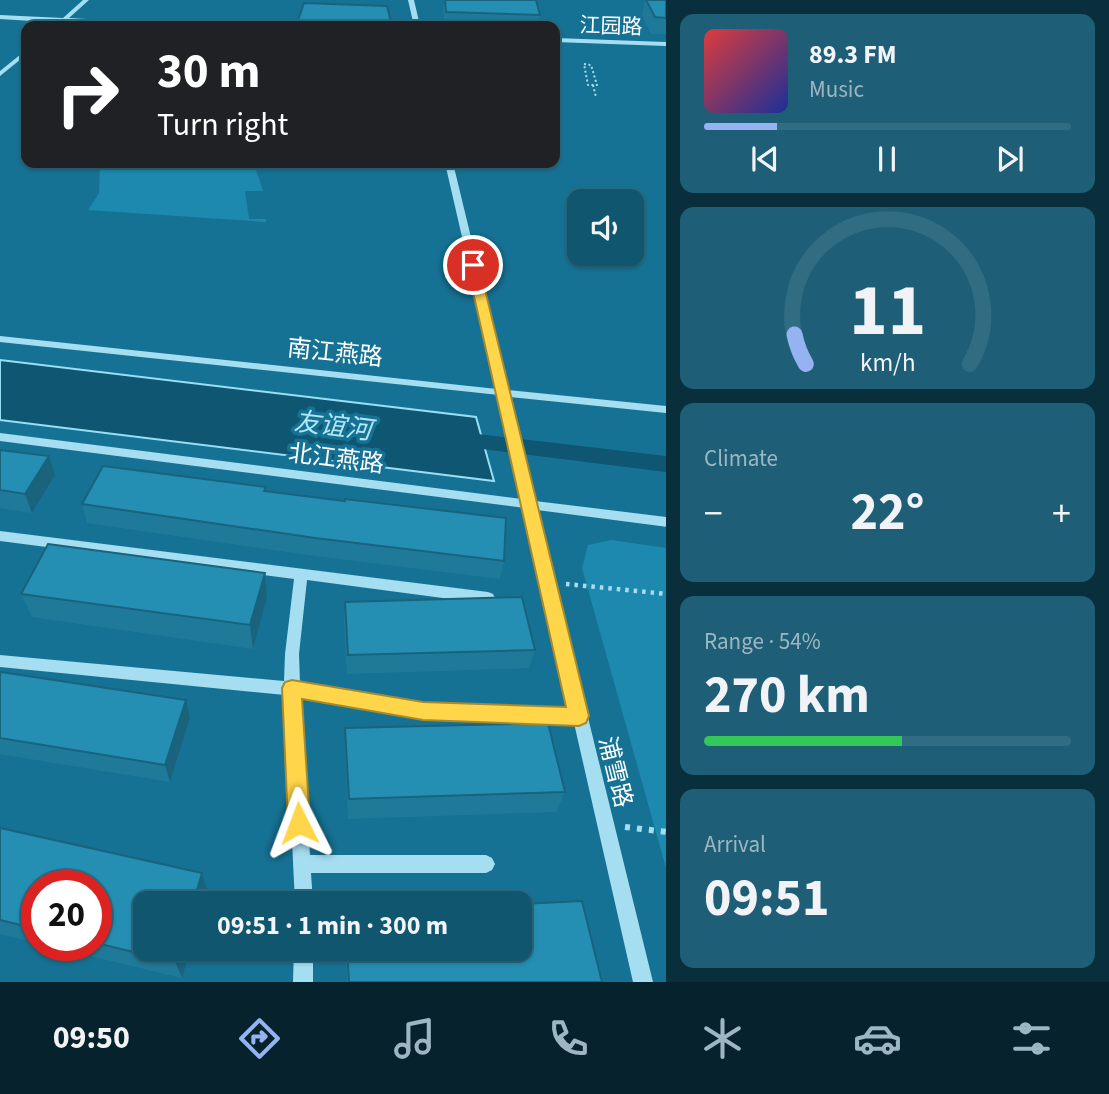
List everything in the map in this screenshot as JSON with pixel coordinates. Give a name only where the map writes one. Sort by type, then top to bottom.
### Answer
[{"type":"street","points":[[64,20],[86,0]]},
{"type":"street","points":[[411,0],[416,21]]},
{"type":"street","points":[[0,17],[88,21]]},
{"type":"street","name":"江园路","points":[[560,40],[666,44]]},
{"type":"street","points":[[0,74],[21,56]]},
{"type":"street","name":"浦雪路","points":[[450,168],[643,982]]},
{"type":"street","name":"南江燕路","points":[[0,339],[666,411]]},
{"type":"street","name":"北江燕路","points":[[0,437],[666,522]]},
{"type":"street","points":[[0,536],[488,598]]},
{"type":"street","points":[[302,575],[292,654],[292,688],[304,891]]},
{"type":"street","points":[[0,660],[292,688],[423,711],[579,716]]},
{"type":"street","points":[[303,864],[486,864]]},
{"type":"street","points":[[303,982],[304,961]]},
{"type":"path","points":[[586,55],[589,65],[592,65],[597,85],[588,85],[584,64],[589,65]]},
{"type":"path","points":[[593,85],[596,97]]},
{"type":"path","points":[[547,582],[666,594]]},
{"type":"path","points":[[605,824],[666,832]]},
{"type":"shaded area","points":[[100,168],[256,168],[263,191],[245,191],[249,219],[266,219],[266,222],[88,210],[99,193]]},
{"type":"shaded area","points":[[611,540],[666,548],[666,868],[582,568],[588,545]]},
{"type":"water","points":[[0,360],[476,417],[494,481],[0,420]]},
{"type":"building","points":[[445,0],[536,0],[540,15],[446,12]]},
{"type":"building","points":[[646,0],[666,0],[666,18],[655,17]]},
{"type":"building","points":[[304,3],[387,6],[391,21],[298,21]]},
{"type":"building","points":[[0,450],[49,456],[25,494],[0,490]]},
{"type":"building","points":[[103,466],[266,487],[264,491],[506,518],[504,561],[315,538],[82,504]]},
{"type":"building","points":[[48,544],[265,573],[250,625],[21,594]]},
{"type":"building","points":[[522,597],[535,650],[348,655],[345,602]]},
{"type":"building","points":[[1,672],[186,700],[165,765],[0,738]]},
{"type":"building","points":[[548,723],[565,792],[349,799],[345,728]]},
{"type":"building","points":[[0,828],[202,873],[197,891],[133,891],[133,952],[112,947],[112,870],[21,870],[21,925],[0,920]]},
{"type":"building","points":[[582,901],[602,982],[349,982],[348,961],[532,961],[532,903]]},
{"type":"waterway","name":"友谊河","points":[[451,439],[666,464]]},
{"type":"route","points":[[299,823],[292,688],[370,704],[423,711],[579,716],[473,265]]}]
